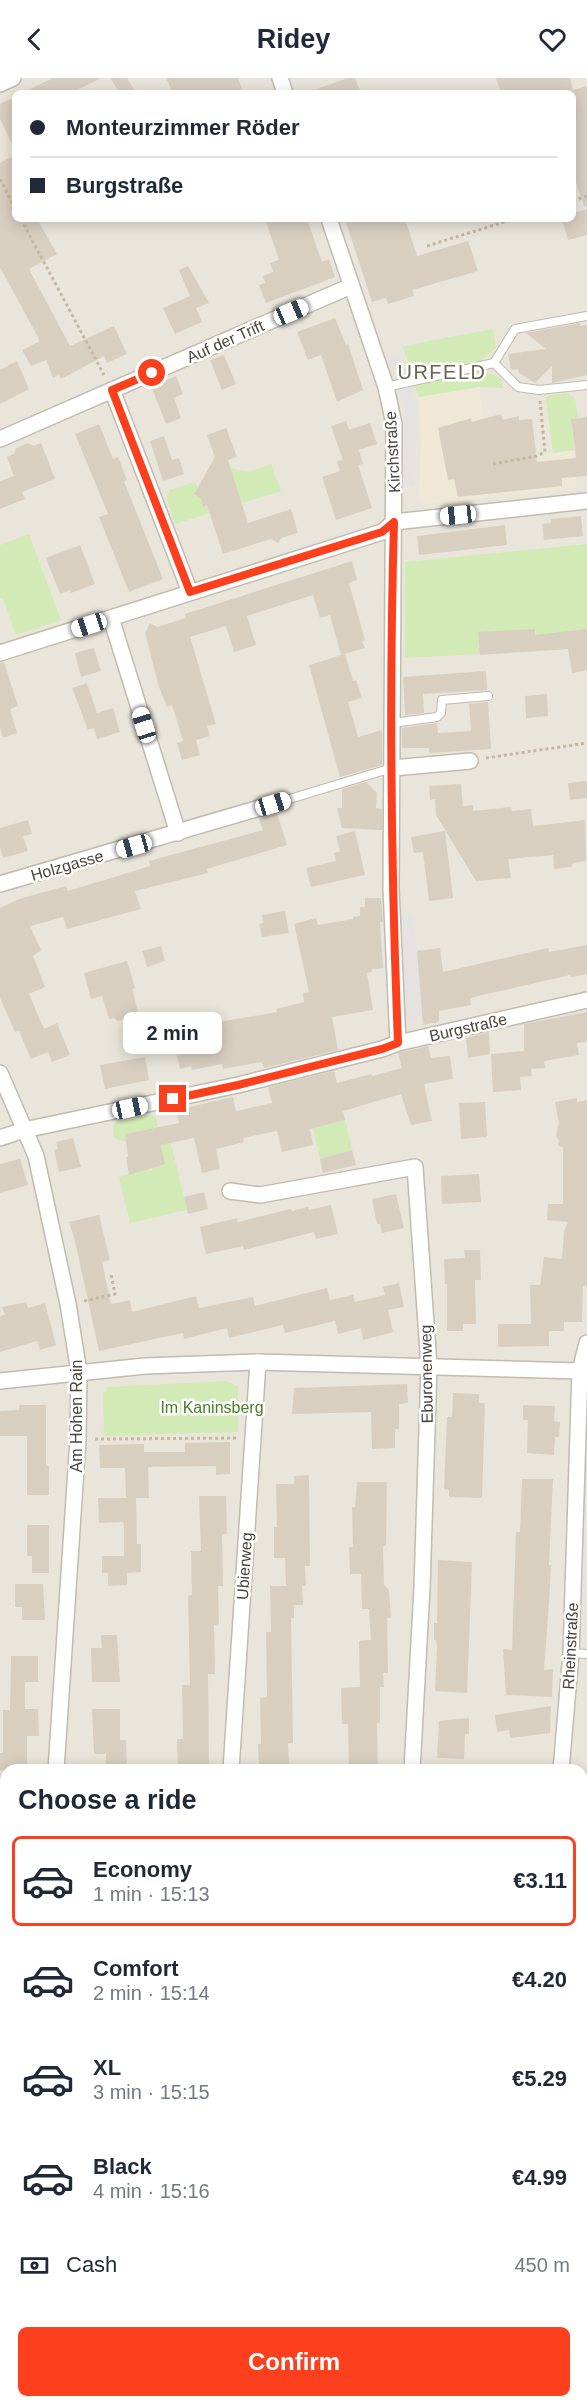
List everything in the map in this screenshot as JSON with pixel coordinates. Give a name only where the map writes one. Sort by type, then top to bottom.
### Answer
[{"type":"street","points":[[0,84],[13,78]]},
{"type":"street","name":"Kirchstraße","points":[[330,222],[386,387],[394,424],[392,888],[398,1043]]},
{"type":"street","name":"Auf der Trift","points":[[0,439],[351,286]]},
{"type":"street","points":[[112,390],[190,592]]},
{"type":"street","points":[[0,653],[382,532],[394,522],[587,501]]},
{"type":"street","points":[[111,618],[178,833]]},
{"type":"street","points":[[393,768],[470,761]]},
{"type":"street","name":"Holzgasse","points":[[0,884],[273,804]]},
{"type":"street","name":"Burgstraße","points":[[0,1138],[24,1130],[238,1085],[398,1043],[587,1000]]},
{"type":"street","name":"Am Hohen Rain","points":[[0,1073],[36,1156],[68,1304],[79,1372],[78,1439],[56,1764]]},
{"type":"street","name":"Eburonenweg","points":[[230,1191],[260,1195],[415,1167],[429,1366],[422,1588],[412,1764]]},
{"type":"street","name":"Rheinstraße","points":[[562,1764],[571,1653],[580,1371],[587,1343]]},
{"type":"street","points":[[0,1382],[145,1366],[258,1362],[580,1371]]},
{"type":"street","name":"Ubierweg","points":[[231,1764],[258,1362]]},
{"type":"lane","points":[[386,387],[494,363],[515,329],[587,316]]},
{"type":"lane","points":[[494,363],[518,387],[539,390],[587,385]]},
{"type":"lane","points":[[393,723],[437,717],[441,713],[440,702],[442,700],[488,696]]},
{"type":"lane","points":[[273,804],[393,768]]},
{"type":"lane","points":[[571,1653],[587,1654]]},
{"type":"path","points":[[0,179],[12,202]]},
{"type":"path","points":[[23,222],[112,390]]},
{"type":"path","points":[[427,246],[504,222]]},
{"type":"path","points":[[493,464],[537,456],[545,452],[539,390]]},
{"type":"path","points":[[470,761],[587,743]]},
{"type":"path","points":[[68,1304],[115,1294],[111,1274]]},
{"type":"path","points":[[78,1439],[232,1438]]},
{"type":"shaded area","points":[[0,78],[587,78],[587,1764],[0,1764]]},
{"type":"shaded area","points":[[401,354],[417,408],[415,486],[403,486],[404,410],[388,357]]},
{"type":"shaded area","points":[[479,387],[490,461],[574,450],[577,488],[424,504],[423,499],[419,499],[421,436],[419,397]]},
{"type":"shaded area","points":[[364,525],[370,529],[280,558],[278,553]]},
{"type":"shaded area","points":[[398,915],[414,915],[422,1016],[406,1023]]},
{"type":"green space","points":[[493,329],[496,348],[479,362],[421,372],[410,370],[403,346]]},
{"type":"green space","points":[[483,371],[501,378],[503,388],[479,387],[419,397],[415,386],[424,382]]},
{"type":"green space","points":[[566,393],[575,398],[578,418],[571,419],[574,450],[553,453],[546,400],[549,395]]},
{"type":"green space","points":[[271,464],[281,491],[175,524],[166,497],[170,490],[195,482],[198,488],[195,492],[201,497],[204,506],[210,504],[230,468],[249,472]]},
{"type":"green space","points":[[29,534],[61,620],[16,635],[3,599],[0,598],[0,545]]},
{"type":"green space","points":[[587,544],[587,644],[560,650],[405,658],[405,562]]},
{"type":"green space","points":[[152,1115],[156,1118],[158,1127],[126,1134],[130,1143],[114,1138],[113,1126],[117,1122]]},
{"type":"green space","points":[[345,1120],[352,1150],[320,1159],[313,1128]]},
{"type":"green space","points":[[171,1143],[187,1210],[130,1223],[119,1177],[149,1168],[149,1171],[152,1171],[151,1164],[163,1162],[165,1164],[161,1145]]},
{"type":"green space","name":"Im Kaninsberg","points":[[226,1381],[238,1386],[238,1432],[104,1436],[103,1394],[107,1387]]},
{"type":"building","points":[[53,78],[101,78],[77,90],[28,90]]},
{"type":"building","points":[[110,78],[127,78],[134,90],[118,90]]},
{"type":"building","points":[[166,78],[238,78],[242,89],[240,90],[172,90]]},
{"type":"building","points":[[348,78],[355,78],[360,90],[314,90]]},
{"type":"building","points":[[496,78],[570,78],[573,90],[500,90]]},
{"type":"building","points":[[587,86],[587,206],[584,207],[576,182],[576,90],[573,90]]},
{"type":"building","points":[[12,98],[12,144],[0,119],[0,104]]},
{"type":"building","points":[[12,157],[12,222],[39,222],[57,254],[29,269],[70,346],[114,326],[127,354],[107,363],[104,356],[61,379],[59,375],[53,378],[46,360],[31,366],[22,350],[40,341],[0,267],[0,163]]},
{"type":"building","points":[[587,209],[587,235],[568,240],[563,222],[576,222],[576,212]]},
{"type":"building","points":[[266,222],[308,222],[322,262],[329,259],[335,277],[266,303],[259,285],[265,283],[263,276],[273,272],[270,263],[279,260]]},
{"type":"building","points":[[346,222],[406,222],[417,256],[468,241],[478,271],[412,290],[414,296],[388,304],[386,298],[372,302]]},
{"type":"building","points":[[188,266],[209,303],[196,308],[202,322],[175,334],[163,308],[190,296],[179,270]]},
{"type":"building","points":[[335,318],[346,345],[348,344],[363,390],[337,402],[321,355],[308,360],[297,332]]},
{"type":"building","points":[[580,323],[580,326],[587,325],[587,375],[552,383],[552,366],[535,383],[518,372],[518,369],[511,370],[508,354],[546,349],[526,333]]},
{"type":"building","points":[[224,355],[236,384],[222,390],[210,360]]},
{"type":"building","points":[[17,361],[29,389],[0,404],[0,370]]},
{"type":"building","points":[[176,376],[183,394],[174,398],[181,418],[166,424],[151,386]]},
{"type":"building","points":[[501,414],[503,420],[519,416],[519,420],[532,419],[537,462],[576,458],[571,419],[587,417],[587,476],[562,478],[562,486],[458,497],[454,479],[448,480],[438,428],[471,418],[472,422]]},
{"type":"building","points":[[346,421],[349,430],[370,423],[377,444],[359,450],[363,464],[358,465],[372,508],[336,520],[322,477],[340,471],[337,461],[343,460],[331,426]]},
{"type":"building","points":[[99,424],[113,459],[118,457],[127,480],[124,481],[163,579],[129,592],[99,517],[108,514],[75,434]]},
{"type":"building","points":[[226,428],[237,457],[228,460],[248,523],[291,509],[298,533],[281,538],[278,543],[271,539],[223,554],[207,505],[203,507],[201,498],[194,494],[215,457],[207,435]]},
{"type":"building","points":[[164,436],[172,460],[179,458],[184,474],[163,481],[150,441]]},
{"type":"building","points":[[28,443],[34,446],[41,443],[55,479],[22,492],[25,499],[0,509],[0,481],[14,476],[7,457],[14,454],[16,448]]},
{"type":"building","points":[[581,516],[583,536],[544,540],[542,524],[551,523],[551,519]]},
{"type":"building","points":[[505,525],[507,545],[419,555],[417,536]]},
{"type":"building","points":[[80,545],[95,584],[71,593],[70,590],[60,594],[46,558]]},
{"type":"building","points":[[352,561],[357,580],[349,583],[365,640],[362,641],[365,648],[341,655],[330,615],[320,618],[313,595],[247,616],[256,645],[234,652],[226,626],[190,637],[216,724],[207,726],[210,736],[196,740],[200,755],[182,760],[177,743],[183,741],[172,705],[167,707],[159,687],[145,633],[150,623],[157,627],[186,618],[185,614]]},
{"type":"building","points":[[535,629],[535,635],[587,629],[587,670],[572,673],[568,649],[480,655],[478,632]]},
{"type":"building","points":[[94,648],[101,671],[81,677],[75,653]]},
{"type":"building","points":[[345,654],[353,681],[356,680],[362,698],[348,702],[358,737],[382,730],[382,765],[340,777],[309,665]]},
{"type":"building","points":[[4,662],[18,706],[10,709],[17,733],[3,738],[0,728],[0,663]]},
{"type":"building","points":[[486,671],[487,690],[423,694],[424,713],[405,715],[403,677]]},
{"type":"building","points":[[87,683],[97,713],[113,708],[120,732],[97,739],[94,728],[88,730],[72,688]]},
{"type":"building","points":[[547,694],[548,716],[526,718],[525,696]]},
{"type":"building","points":[[488,702],[491,749],[429,753],[429,748],[402,748],[402,728],[437,723],[438,733],[471,731],[469,704]]},
{"type":"building","points":[[587,781],[587,798],[570,800],[568,783]]},
{"type":"building","points":[[366,782],[377,793],[376,808],[382,809],[382,830],[342,828],[337,808],[342,808],[342,789]]},
{"type":"building","points":[[461,784],[463,806],[473,805],[473,811],[511,807],[512,811],[531,809],[533,826],[585,820],[586,861],[574,863],[571,867],[554,869],[553,855],[508,859],[511,878],[476,881],[436,815],[435,799],[430,800],[429,786]]},
{"type":"building","points":[[277,813],[287,845],[207,869],[208,873],[135,891],[141,909],[67,929],[63,917],[30,926],[41,950],[33,956],[45,987],[29,994],[44,1029],[57,1023],[70,1055],[52,1062],[48,1052],[31,1059],[19,1031],[15,1032],[0,998],[0,908],[19,899],[66,886],[68,891],[150,866],[149,861],[263,830],[259,819]]},
{"type":"building","points":[[28,820],[32,834],[23,836],[28,851],[3,858],[0,847],[0,828]]},
{"type":"building","points":[[355,831],[365,875],[311,887],[306,868],[336,861],[334,853],[340,851],[336,836]]},
{"type":"building","points":[[445,831],[453,898],[429,901],[423,852],[414,853],[411,837]]},
{"type":"building","points":[[365,898],[381,898],[383,968],[372,969],[372,972],[367,973],[373,1010],[332,1017],[338,1050],[264,1068],[262,1062],[223,1069],[222,1064],[192,1070],[191,1066],[180,1069],[173,1040],[214,1031],[212,1023],[277,1012],[276,1009],[304,1002],[303,993],[309,992],[294,924],[316,918],[318,925],[353,919],[353,917],[360,916],[360,907],[365,907]]},
{"type":"building","points":[[285,911],[289,933],[262,937],[259,924],[263,923],[262,915]]},
{"type":"building","points":[[587,945],[587,974],[571,977],[570,975],[470,998],[471,1005],[439,1011],[439,1022],[423,1025],[417,951],[440,948],[443,972],[548,948],[549,952]]},
{"type":"building","points":[[161,946],[165,961],[147,967],[142,951]]},
{"type":"building","points":[[127,961],[135,988],[132,989],[138,1011],[128,1014],[126,1019],[118,1021],[114,1018],[109,1019],[102,996],[91,999],[84,973]]},
{"type":"building","points":[[587,1012],[587,1042],[577,1043],[579,1055],[544,1061],[545,1068],[531,1069],[532,1076],[520,1077],[521,1090],[493,1092],[491,1054],[524,1051],[524,1024]]},
{"type":"building","points":[[489,1032],[490,1054],[468,1058],[466,1038]]},
{"type":"building","points":[[428,1046],[431,1058],[450,1056],[453,1079],[424,1084],[432,1121],[411,1125],[401,1094],[343,1111],[345,1120],[310,1129],[313,1145],[282,1152],[277,1131],[243,1138],[244,1142],[216,1149],[220,1169],[202,1173],[194,1138],[161,1145],[165,1164],[129,1175],[125,1134],[179,1123],[176,1110],[233,1097],[236,1111],[272,1103],[268,1087],[334,1071],[337,1083],[371,1074],[372,1076],[402,1068],[398,1053]]},
{"type":"building","points":[[145,1057],[149,1080],[105,1089],[100,1065]]},
{"type":"building","points":[[577,1098],[577,1102],[587,1100],[587,1286],[583,1286],[582,1322],[564,1322],[564,1331],[549,1331],[549,1346],[498,1347],[498,1324],[531,1324],[530,1285],[540,1285],[544,1257],[562,1259],[564,1231],[568,1222],[547,1220],[548,1204],[563,1204],[563,1147],[558,1146],[559,1141],[556,1136],[559,1123],[555,1102]]},
{"type":"building","points":[[485,1102],[487,1137],[461,1139],[459,1103]]},
{"type":"building","points":[[73,1138],[81,1167],[59,1172],[54,1150],[58,1149],[56,1142]]},
{"type":"building","points":[[352,1150],[356,1165],[323,1173],[320,1159]]},
{"type":"building","points":[[20,1159],[28,1185],[0,1193],[0,1164]]},
{"type":"building","points":[[479,1174],[481,1202],[442,1204],[441,1176]]},
{"type":"building","points":[[204,1192],[208,1209],[188,1214],[184,1197]]},
{"type":"building","points":[[396,1194],[404,1228],[382,1233],[380,1224],[377,1224],[372,1199]]},
{"type":"building","points":[[331,1205],[338,1234],[316,1239],[314,1232],[244,1250],[243,1246],[206,1254],[200,1227],[237,1218],[238,1222],[291,1209],[292,1211],[308,1207],[309,1210]]},
{"type":"building","points":[[99,1215],[110,1260],[102,1262],[111,1304],[130,1300],[132,1312],[196,1296],[199,1308],[253,1297],[255,1306],[327,1288],[330,1300],[353,1295],[355,1302],[385,1295],[383,1287],[399,1283],[404,1307],[388,1310],[393,1332],[363,1340],[361,1328],[338,1334],[335,1321],[285,1333],[283,1325],[229,1338],[227,1328],[184,1339],[183,1333],[99,1351],[69,1222]]},
{"type":"building","points":[[464,1250],[480,1250],[481,1280],[475,1280],[476,1324],[463,1324],[463,1331],[447,1331],[447,1284],[445,1284],[444,1259],[465,1258]]},
{"type":"building","points":[[26,1302],[28,1308],[45,1303],[56,1345],[40,1350],[37,1341],[0,1352],[0,1316],[5,1315],[2,1307]]},
{"type":"building","points":[[407,1384],[408,1403],[399,1404],[399,1429],[395,1429],[395,1448],[372,1449],[371,1412],[292,1414],[294,1388]]},
{"type":"building","points":[[453,1393],[479,1394],[479,1403],[485,1403],[482,1498],[449,1497],[449,1490],[444,1489],[447,1417],[452,1417]]},
{"type":"building","points":[[19,1405],[46,1405],[46,1466],[49,1466],[49,1495],[27,1495],[27,1436],[0,1436],[0,1411],[19,1410]]},
{"type":"building","points":[[523,1405],[555,1406],[554,1421],[560,1422],[559,1437],[555,1437],[554,1455],[527,1453],[528,1420],[523,1420]]},
{"type":"building","points":[[230,1442],[230,1474],[216,1475],[216,1466],[148,1467],[149,1498],[136,1498],[137,1544],[141,1544],[141,1572],[127,1573],[127,1585],[108,1586],[108,1573],[102,1573],[102,1556],[124,1556],[124,1526],[123,1522],[99,1523],[98,1498],[126,1498],[125,1468],[100,1468],[99,1445],[144,1444],[144,1452],[185,1452],[185,1443]]},
{"type":"building","points":[[309,1475],[310,1566],[305,1566],[306,1586],[302,1586],[303,1605],[294,1605],[294,1618],[291,1618],[293,1743],[288,1743],[289,1764],[259,1764],[258,1744],[261,1744],[260,1698],[267,1697],[266,1632],[271,1632],[270,1586],[286,1586],[285,1558],[274,1558],[274,1527],[277,1527],[276,1484],[294,1484],[294,1476]]},
{"type":"building","points":[[522,1479],[553,1479],[549,1565],[551,1565],[544,1670],[553,1669],[552,1697],[506,1695],[503,1649],[512,1650],[516,1532],[520,1532]]},
{"type":"building","points":[[357,1482],[387,1482],[386,1546],[383,1546],[384,1585],[389,1590],[391,1618],[387,1618],[388,1673],[383,1673],[384,1687],[380,1687],[380,1723],[377,1723],[378,1764],[349,1764],[348,1724],[342,1724],[341,1688],[360,1687],[359,1641],[371,1640],[369,1609],[362,1609],[361,1574],[350,1574],[349,1547],[353,1547],[352,1507],[355,1507]]},
{"type":"building","points":[[199,1496],[226,1496],[227,1534],[222,1534],[223,1586],[218,1586],[219,1624],[214,1625],[215,1674],[208,1674],[209,1764],[178,1764],[177,1739],[183,1739],[182,1685],[190,1685],[188,1596],[192,1595],[191,1551],[201,1551]]},
{"type":"building","points":[[27,1525],[49,1525],[49,1573],[32,1573],[32,1556],[27,1556]]},
{"type":"building","points":[[438,1560],[472,1562],[467,1693],[435,1691],[437,1648],[436,1640],[434,1640],[434,1623],[437,1623]]},
{"type":"building","points":[[15,1584],[43,1584],[45,1620],[22,1620],[22,1607],[15,1607]]},
{"type":"building","points":[[101,1635],[117,1635],[120,1682],[92,1682],[91,1648],[102,1648]]},
{"type":"building","points":[[11,1656],[38,1656],[38,1682],[25,1682],[25,1709],[38,1709],[39,1736],[27,1736],[27,1764],[0,1764],[0,1753],[3,1753],[3,1710],[10,1710]]},
{"type":"building","points":[[551,1706],[550,1733],[510,1738],[509,1730],[497,1732],[495,1715]]},
{"type":"building","points":[[92,1709],[120,1709],[120,1740],[126,1740],[127,1764],[106,1764],[106,1754],[94,1754]]},
{"type":"building","points":[[469,1718],[469,1734],[465,1734],[464,1759],[437,1758],[439,1721]]},
{"type":"district","name":"URFELD","points":[[442,372]]},
{"type":"route","points":[[152,373],[112,390],[190,592],[382,532],[394,522],[392,888],[398,1043],[259,1080],[173,1099]]}]
